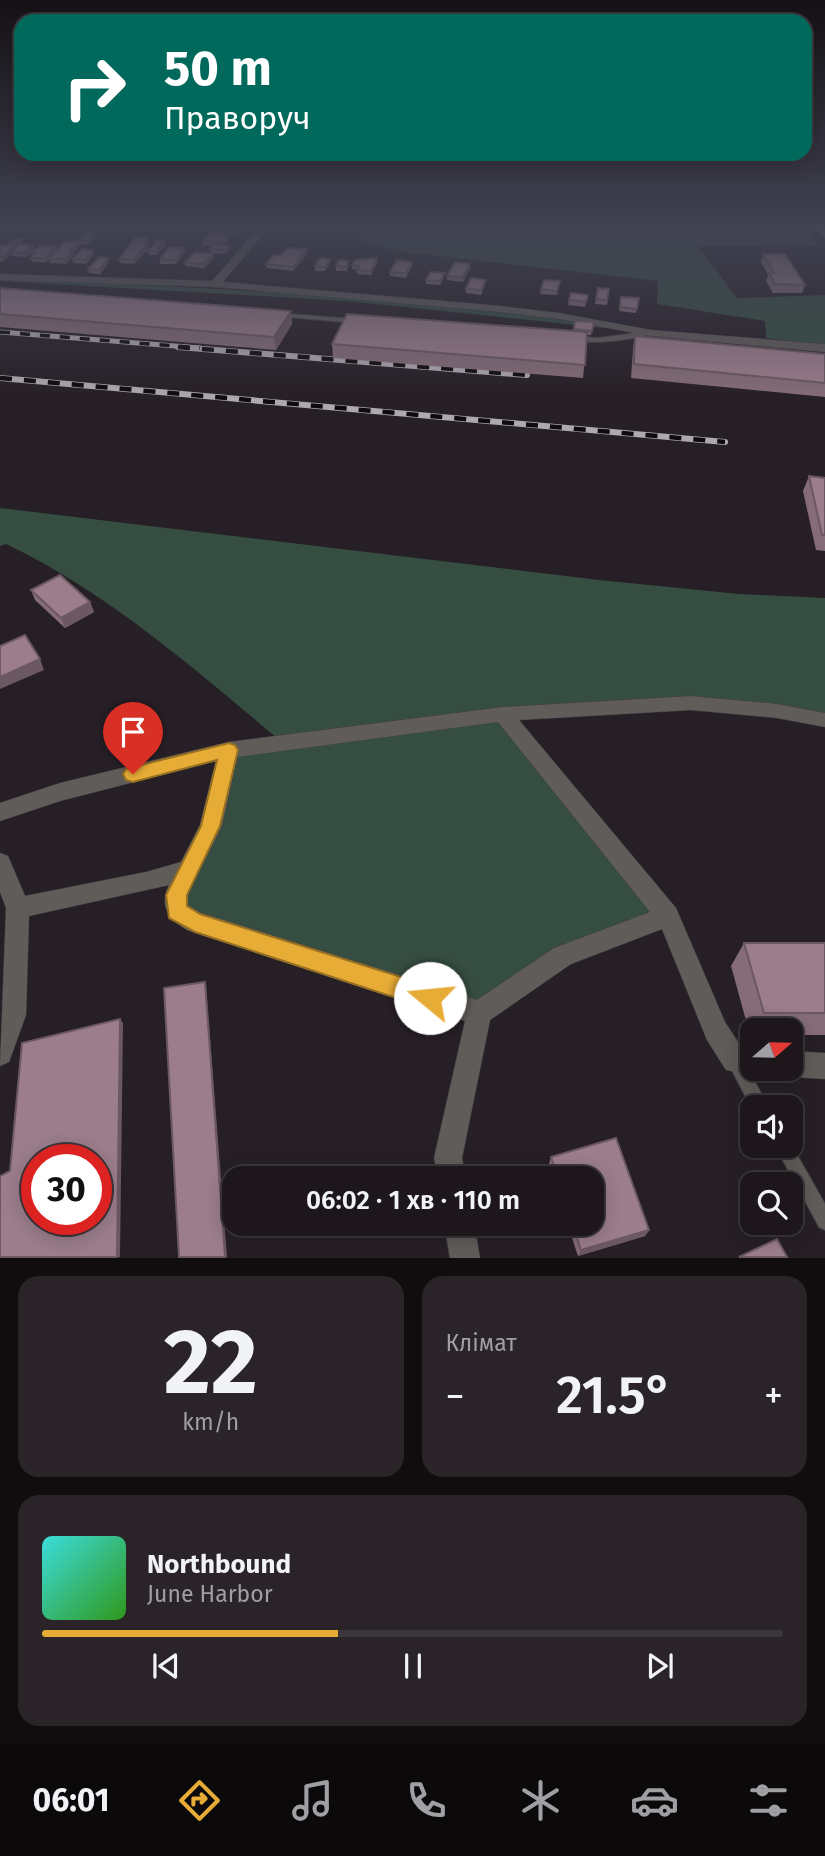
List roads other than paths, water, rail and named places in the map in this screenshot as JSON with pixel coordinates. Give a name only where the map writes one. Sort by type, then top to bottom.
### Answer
[{"type":"street","points":[[206,284],[559,316],[651,333],[825,348]]},
{"type":"street","points":[[0,812],[60,792],[229,750],[503,714],[691,703],[778,711],[825,720]]},
{"type":"street","points":[[503,714],[668,916],[716,1031],[740,1058]]},
{"type":"street","points":[[229,750],[211,826],[176,895],[177,911],[195,922],[479,1013]]},
{"type":"street","points":[[0,863],[18,908],[13,1015],[0,1052]]},
{"type":"street","points":[[18,908],[146,882],[191,869]]},
{"type":"street","points":[[450,1166],[449,1158],[479,1013],[563,956],[668,916]]},
{"type":"street","points":[[803,1065],[825,1066]]},
{"type":"street","points":[[461,1236],[465,1258]]},
{"type":"lane","points":[[264,314],[362,322]]},
{"type":"lane","points":[[570,338],[598,340],[651,333]]},
{"type":"lane","points":[[790,1158],[825,1222]]},
{"type":"railway","points":[[0,332],[200,348]]},
{"type":"railway","points":[[178,347],[527,375]]},
{"type":"railway","points":[[0,378],[725,442]]}]
